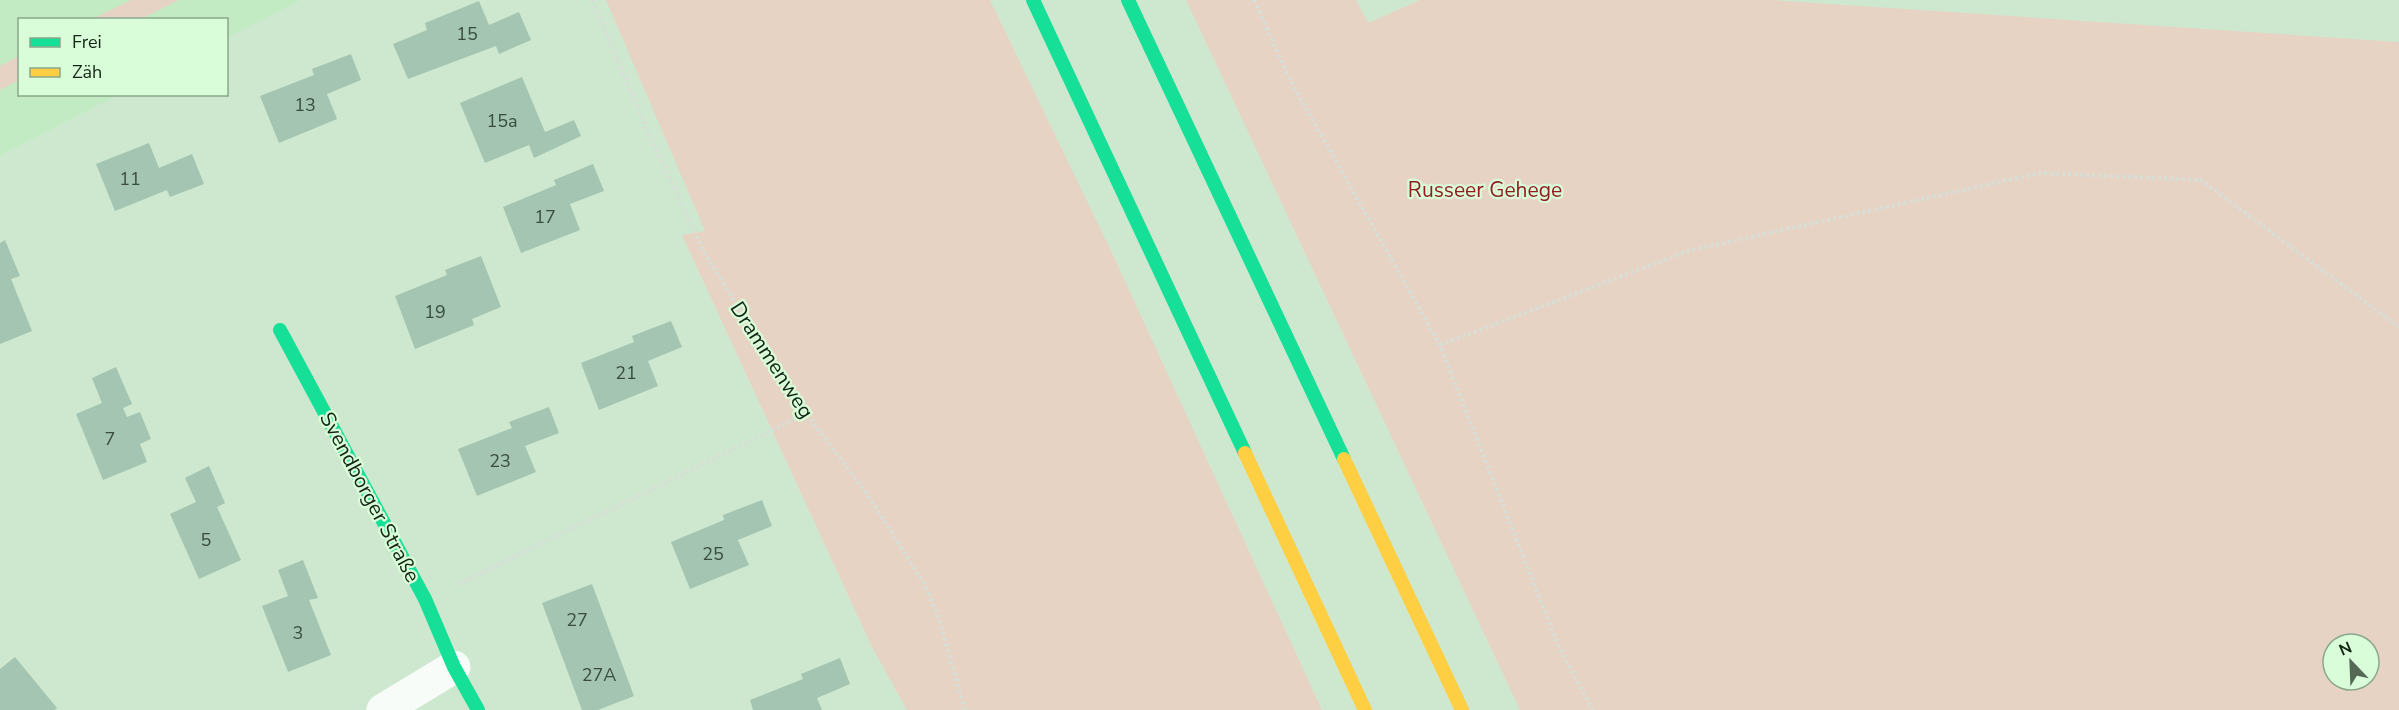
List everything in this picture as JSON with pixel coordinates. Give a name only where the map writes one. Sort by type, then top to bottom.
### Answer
[{"type":"main road","points":[[1034,0],[1365,710]]},
{"type":"main road","points":[[1128,0],[1462,710]]},
{"type":"main road","name":"Svendborger Straße","points":[[280,330],[425,599],[454,667],[478,710]]},
{"type":"street","points":[[382,710],[454,667]]},
{"type":"path","name":"Drammenweg","points":[[592,0],[652,141],[705,254],[805,412],[867,494],[925,585],[939,619],[965,710]]},
{"type":"path","points":[[1254,0],[1290,80],[1440,345],[1560,650],[1593,710]]},
{"type":"path","points":[[1440,345],[1688,250],[2040,173],[2201,180],[2399,327]]},
{"type":"path","points":[[425,599],[781,426],[805,412]]},
{"type":"shaded area","points":[[0,0],[301,0],[228,37],[228,18],[18,18],[18,96],[116,96],[0,155]]},
{"type":"green space","points":[[131,0],[179,0],[143,18],[94,18]]},
{"type":"green space","points":[[606,0],[990,0],[1113,255],[1322,710],[907,710],[872,647],[682,235],[705,231]]},
{"type":"green space","name":"Russeer Gehege","points":[[1186,0],[1356,0],[1368,23],[1420,0],[1772,0],[2399,42],[2399,710],[1520,710]]},
{"type":"green space","points":[[18,57],[18,81],[0,90],[0,66]]},
{"type":"building","points":[[479,1],[489,25],[519,12],[531,40],[499,54],[496,46],[408,79],[393,44],[427,30],[425,23]]},
{"type":"building","points":[[351,54],[361,80],[327,94],[337,119],[279,143],[260,96],[314,75],[312,69]]},
{"type":"building","points":[[522,77],[545,132],[574,120],[581,136],[534,158],[529,145],[485,163],[460,103]]},
{"type":"building","points":[[149,143],[159,168],[192,154],[204,184],[170,197],[167,190],[115,211],[96,164]]},
{"type":"building","points":[[593,164],[604,191],[570,204],[580,230],[521,253],[503,207],[556,185],[554,180]]},
{"type":"building","points":[[5,240],[20,276],[11,279],[32,331],[0,344],[0,243]]},
{"type":"building","points":[[481,256],[501,307],[472,319],[474,325],[415,349],[395,296],[447,275],[445,270]]},
{"type":"building","points":[[671,321],[682,347],[648,361],[658,386],[599,410],[581,363],[634,342],[632,336]]},
{"type":"building","points":[[116,367],[132,404],[123,408],[127,417],[140,412],[151,439],[140,444],[147,462],[103,480],[76,414],[102,403],[92,378]]},
{"type":"building","points":[[549,407],[559,433],[525,446],[536,472],[477,496],[458,449],[512,428],[509,422]]},
{"type":"building","points":[[209,466],[225,503],[217,507],[241,560],[199,579],[170,514],[196,502],[185,478]]},
{"type":"building","points":[[762,500],[772,526],[738,540],[749,565],[690,589],[671,542],[724,520],[723,515]]},
{"type":"building","points":[[303,560],[318,598],[309,600],[331,655],[288,672],[262,606],[288,596],[278,570]]},
{"type":"building","points":[[592,584],[634,696],[598,710],[582,710],[542,603]]},
{"type":"building","points":[[15,657],[57,708],[55,710],[0,710],[0,669]]},
{"type":"building","points":[[840,658],[850,684],[817,698],[822,710],[753,710],[750,700],[803,679],[801,674]]},
{"type":"traffic: fast","points":[[1033,0],[1245,453]]},
{"type":"traffic: fast","points":[[1128,0],[1344,459]]},
{"type":"traffic: fast","points":[[280,330],[425,599],[454,667],[478,710]]},
{"type":"traffic: slow","points":[[1245,453],[1365,710]]},
{"type":"traffic: slow","points":[[1344,459],[1462,710]]}]
